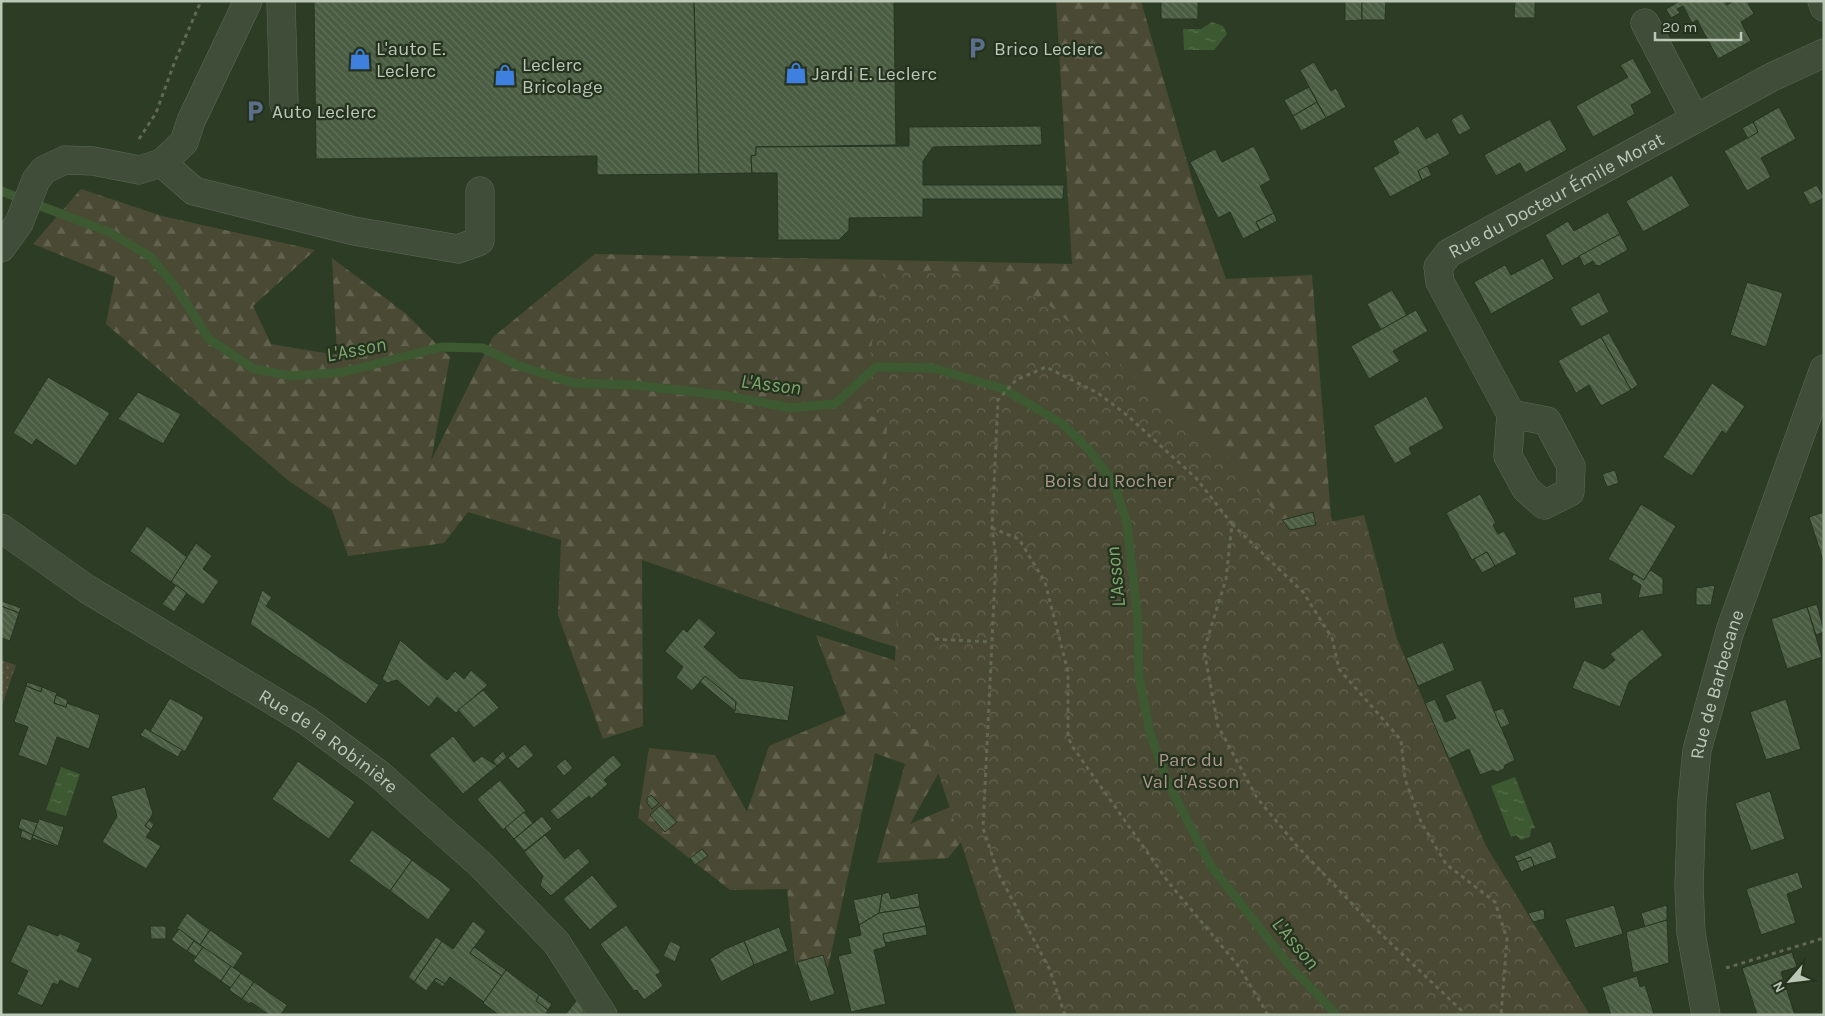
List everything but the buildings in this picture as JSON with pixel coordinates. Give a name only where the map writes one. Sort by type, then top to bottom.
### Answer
[{"type":"street","points":[[1,248],[19,223],[36,180],[44,170],[65,160],[93,161],[139,170],[162,163],[184,142],[191,121],[248,1]]},
{"type":"street","points":[[282,1],[284,104]]},
{"type":"street","points":[[1822,1],[1824,7]]},
{"type":"street","points":[[1645,23],[1695,119]]},
{"type":"street","name":"Rue du Docteur Émile Morat","points":[[1511,414],[1440,282],[1438,267],[1448,253],[1772,77],[1824,53]]},
{"type":"street","points":[[162,163],[194,192],[354,231],[458,248],[480,241],[480,191]]},
{"type":"street","name":"Rue de Barbecane","points":[[1706,1015],[1691,933],[1689,886],[1692,801],[1697,750],[1730,632],[1824,369]]},
{"type":"street","name":"Rue de la Robinière","points":[[1,528],[87,589],[307,721],[380,775],[481,864],[556,942],[603,1015]]},
{"type":"path","points":[[130,143],[139,140],[156,113],[175,61],[202,1]]},
{"type":"path","points":[[1065,1015],[1049,968],[998,873],[983,828],[996,558],[992,528],[998,400],[1016,380],[1046,367],[1098,394],[1128,416],[1196,478],[1232,524],[1303,592],[1332,638],[1339,669],[1401,740],[1404,779],[1421,822],[1446,864],[1495,902],[1507,939],[1501,1015]]},
{"type":"path","points":[[1232,524],[1226,579],[1204,650],[1218,726],[1257,798],[1298,847],[1381,934],[1468,1015]]},
{"type":"path","points":[[992,528],[1019,538],[1044,582],[1068,672],[1068,737],[1072,746],[1169,883],[1240,968],[1268,1015]]},
{"type":"path","points":[[935,639],[991,642]]},
{"type":"path","points":[[1699,976],[1824,938]]},
{"type":"path","points":[[1458,1015],[1462,1011]]},
{"type":"green space","name":"Bois du Rocher","points":[[1056,1],[1141,1],[1198,200],[1226,279],[1312,275],[1331,517],[1471,850],[1100,704],[882,643],[642,560],[643,726],[603,739],[558,615],[561,540],[468,512],[444,543],[348,556],[332,510],[289,481],[106,324],[115,277],[33,244],[81,189],[162,216],[315,250],[253,306],[271,344],[337,355],[332,258],[405,313],[450,357],[431,461],[493,337],[595,254],[1072,264]]},
{"type":"green space","name":"Parc du Val d'Asson","points":[[884,266],[916,274],[943,267],[1043,300],[1230,459],[1290,530],[1364,515],[1397,639],[1486,846],[1590,1015],[1017,1015],[924,729],[892,729],[898,589],[885,550],[887,421],[861,413]]},
{"type":"green space","points":[[816,635],[952,679],[973,712],[910,824],[969,799],[987,810],[948,858],[877,863],[905,764],[875,753],[826,976],[795,964],[787,889],[730,890],[638,818],[649,748],[715,755],[747,812],[769,746],[846,714]]},
{"type":"green space","points":[[1,660],[16,665],[1,708]]},
{"type":"water","points":[[1212,22],[1223,26],[1227,34],[1214,50],[1184,50],[1183,29],[1201,29]]},
{"type":"water","points":[[61,767],[80,774],[66,816],[46,810]]},
{"type":"water","points":[[1515,777],[1535,828],[1531,829],[1530,837],[1521,840],[1516,835],[1511,837],[1491,786]]},
{"type":"waterway","name":"L'Asson","points":[[1,191],[109,232],[151,257],[177,289],[209,339],[254,369],[291,376],[344,372],[441,347],[483,348],[517,365],[574,383],[634,385],[722,395],[791,408],[835,404],[876,367],[933,368],[1004,389],[1063,424],[1091,452],[1114,484],[1127,523],[1138,622],[1139,677],[1150,733],[1168,783],[1211,866],[1289,965],[1337,1015]]},
{"type":"place","name":"Brico Leclerc","points":[[977,48]]},
{"type":"place","name":"L'auto E. Leclerc","points":[[360,59]]},
{"type":"place","name":"Jardi E. Leclerc","points":[[796,73]]},
{"type":"place","name":"Leclerc Bricolage","points":[[505,75]]},
{"type":"place","name":"Auto Leclerc","points":[[255,111]]}]
